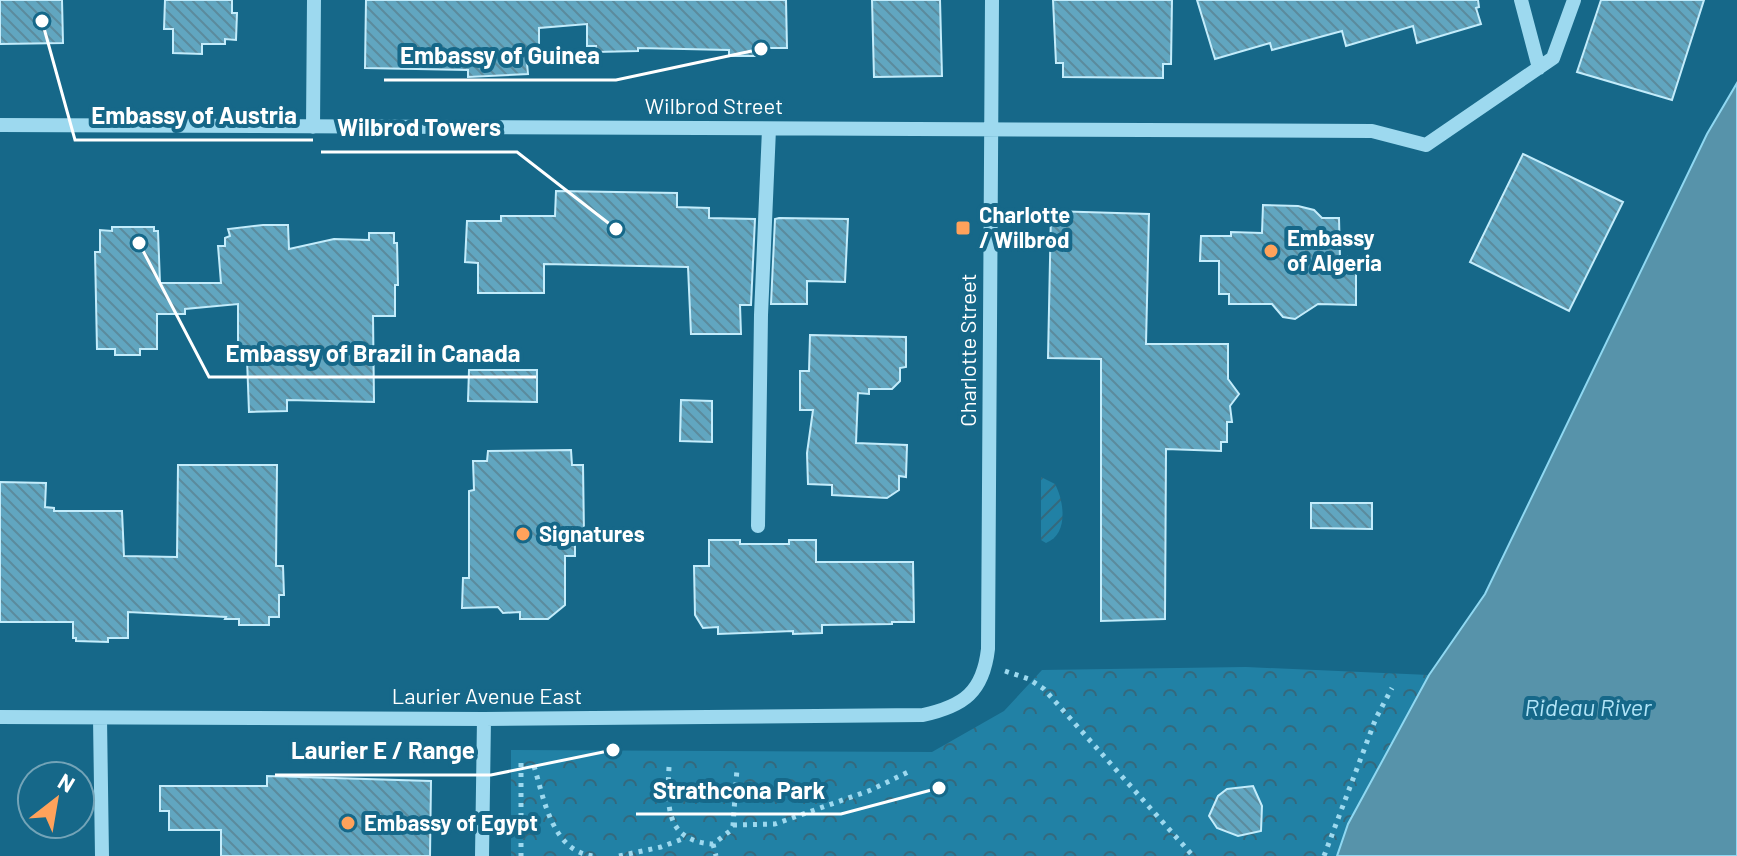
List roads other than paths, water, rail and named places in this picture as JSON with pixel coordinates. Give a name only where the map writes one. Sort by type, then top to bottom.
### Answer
[{"type":"street","points":[[313,127],[314,0]]},
{"type":"street","name":"Charlotte Street","points":[[969,696],[980,682],[987,665],[988,649],[992,0]]},
{"type":"street","points":[[1521,0],[1539,68],[1553,58],[1574,0]]},
{"type":"street","name":"Wilbrod Street","points":[[0,125],[1372,131],[1426,145],[1539,68]]},
{"type":"street","points":[[758,526],[761,315],[769,129]]},
{"type":"street","name":"Laurier Avenue East","points":[[0,717],[484,719],[923,715],[956,705],[969,696]]},
{"type":"street","points":[[100,718],[102,856]]},
{"type":"street","points":[[482,856],[484,719]]},
{"type":"water","name":"Rideau River","points":[[1737,83],[1737,856],[1337,856],[1348,824],[1429,675],[1485,594],[1707,134]]},
{"type":"place","name":"Embassy of Austria","points":[[42,21]]},
{"type":"place","name":"Embassy of Guinea","points":[[761,49]]},
{"type":"place","name":"Charlotte / Wilbrod","points":[[963,228]]},
{"type":"place","name":"Wilbrod Towers","points":[[616,229]]},
{"type":"place","name":"Embassy of Brazil in Canada","points":[[139,243]]},
{"type":"place","name":"Embassy of Algeria","points":[[1271,251]]},
{"type":"place","name":"Signatures","points":[[523,534]]},
{"type":"place","name":"Laurier E / Range","points":[[613,750]]},
{"type":"place","name":"Strathcona Park","points":[[939,788]]},
{"type":"place","name":"Embassy of Egypt","points":[[348,823]]}]
